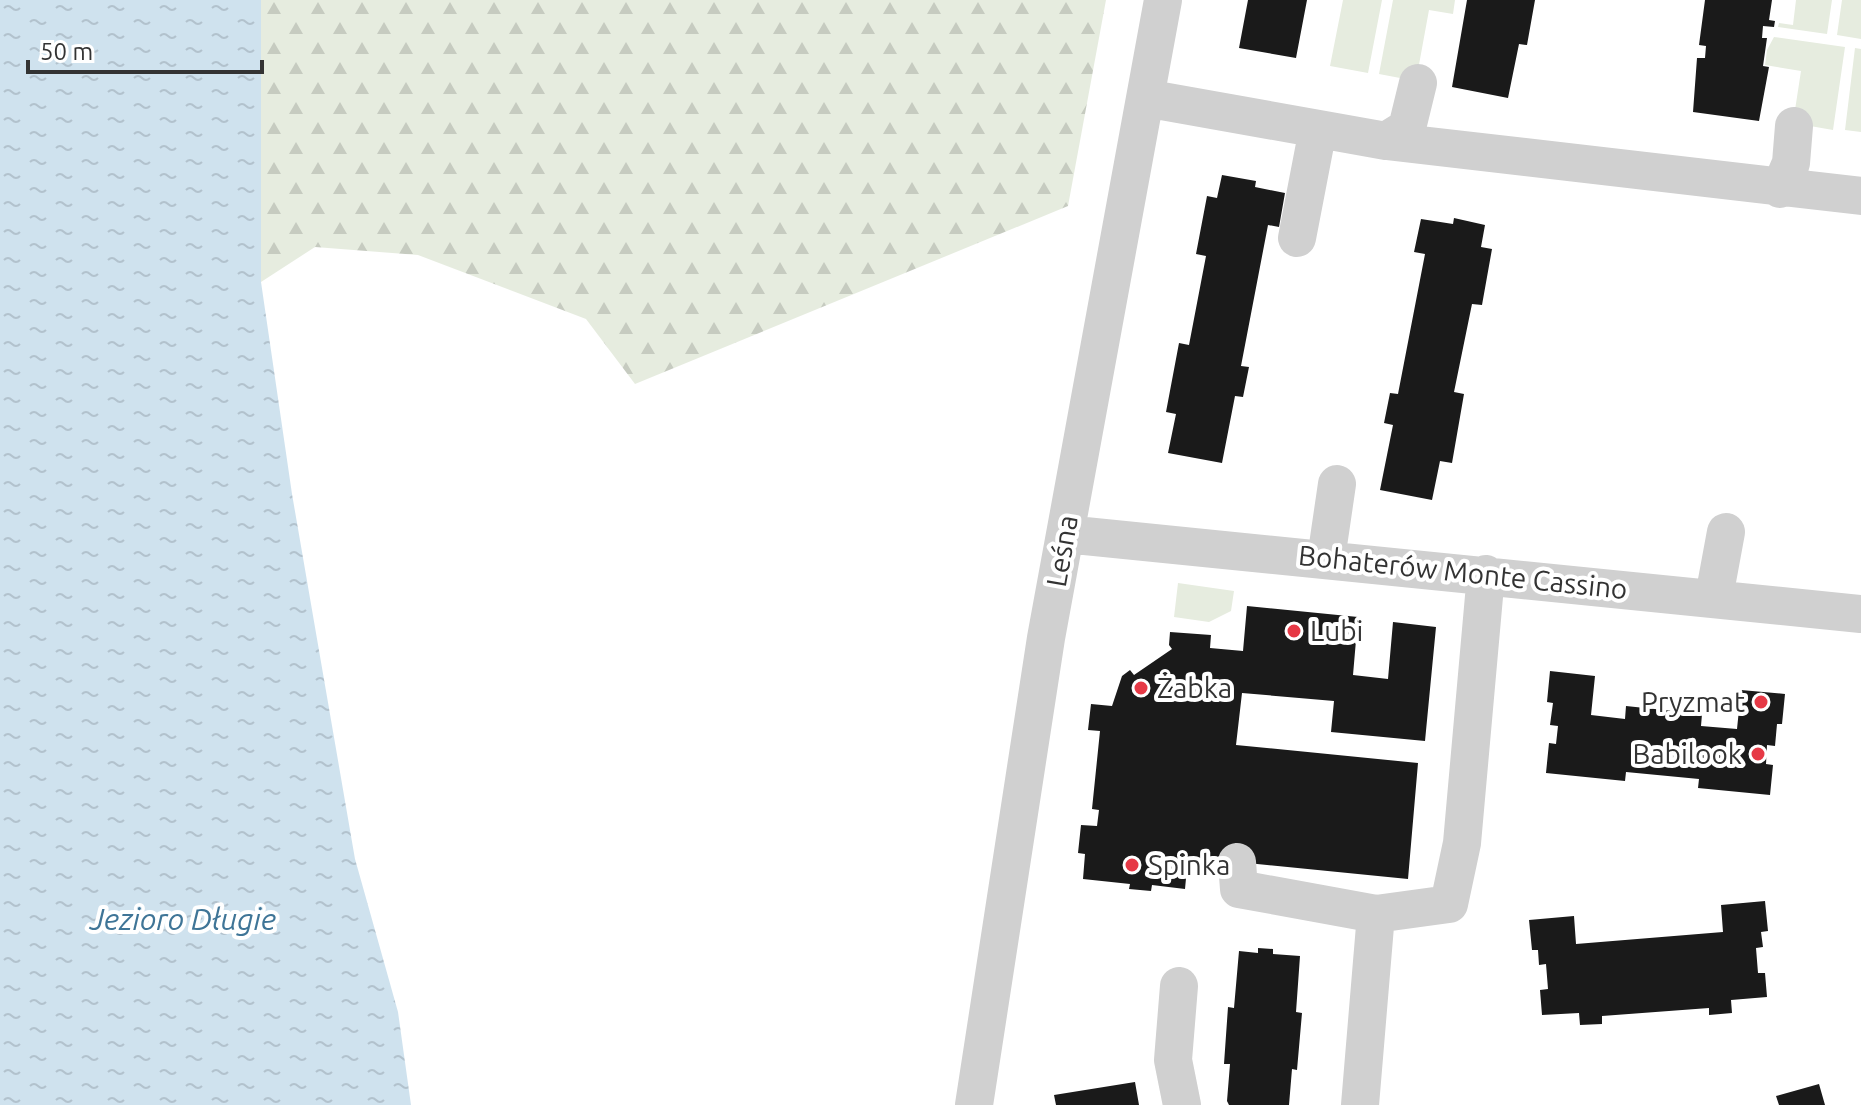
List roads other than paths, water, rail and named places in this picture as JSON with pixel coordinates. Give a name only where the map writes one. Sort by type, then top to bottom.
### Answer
[{"type":"street","name":"Leśna","points":[[974,1105],[1065,534],[1163,0]]},
{"type":"street","points":[[1386,141],[1407,128],[1418,83]]},
{"type":"street","points":[[1145,98],[1386,141],[1861,196]]},
{"type":"street","points":[[1780,189],[1791,163],[1794,126]]},
{"type":"street","points":[[1297,238],[1318,129]]},
{"type":"street","points":[[1326,559],[1337,484]]},
{"type":"street","points":[[1714,597],[1726,532]]},
{"type":"street","name":"Bohaterów Monte Cassino","points":[[1065,534],[1861,614]]},
{"type":"street","points":[[1237,862],[1239,889],[1376,914],[1449,904],[1462,843],[1486,574]]},
{"type":"street","points":[[1360,1105],[1376,914]]},
{"type":"street","points":[[1179,986],[1173,1060],[1182,1105]]},
{"type":"water","name":"Jezioro Długie","points":[[0,0],[261,0],[261,282],[292,494],[355,859],[398,1012],[411,1105],[0,1105]]},
{"type":"place","name":"Lubi","points":[[1294,631]]},
{"type":"place","name":"Żabka","points":[[1141,688]]},
{"type":"place","name":"Pryzmat","points":[[1761,702]]},
{"type":"place","name":"Babilook","points":[[1758,754]]},
{"type":"place","name":"Spinka","points":[[1132,865]]}]
